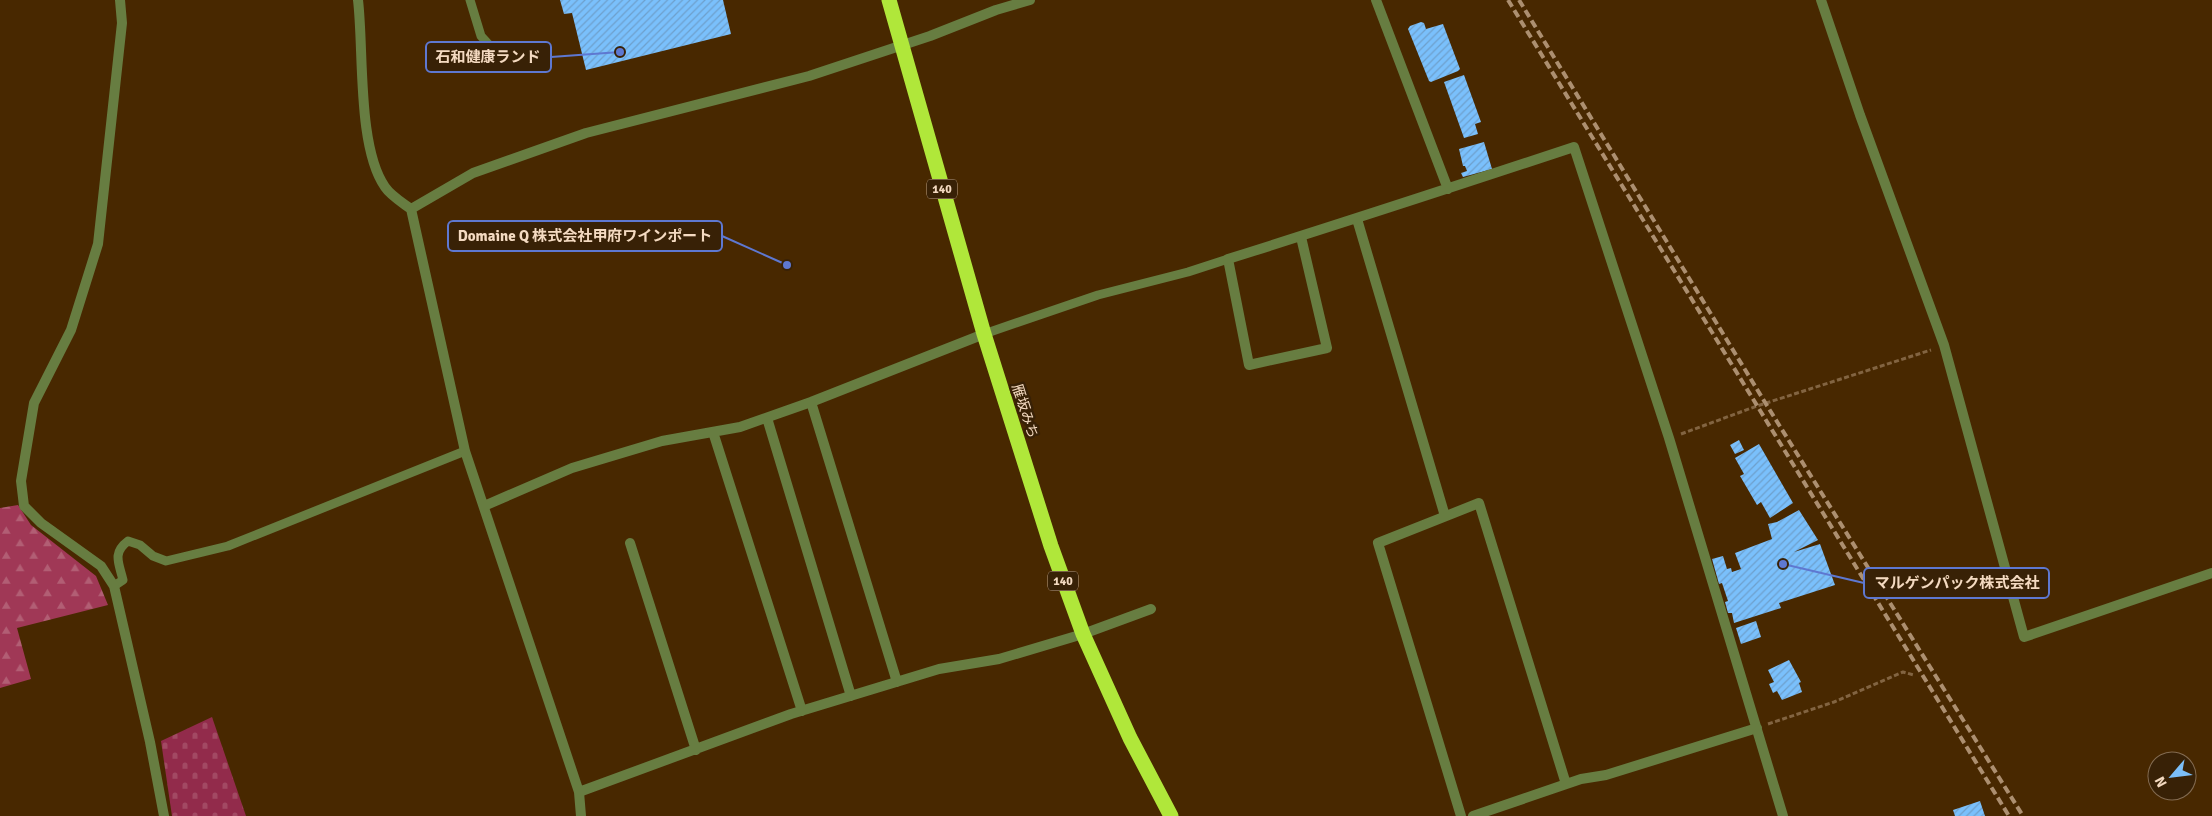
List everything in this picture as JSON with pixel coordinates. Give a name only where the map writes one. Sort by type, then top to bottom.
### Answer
[{"type":"highway","name":"雁坂みち","points":[[888,0],[984,334],[1051,546],[1083,634],[1130,738],[1172,816]]},
{"type":"street","points":[[120,0],[122,23],[98,244],[70,330],[34,403],[22,480],[24,506],[41,523],[101,566],[114,586],[150,742],[164,816]]},
{"type":"street","points":[[358,0],[367,129],[372,164],[386,188],[411,210],[465,451],[579,792],[581,816]]},
{"type":"street","points":[[411,210],[473,173],[586,133],[809,76],[1030,0]]},
{"type":"street","points":[[1376,0],[1448,188]]},
{"type":"street","points":[[1821,0],[1944,346],[2024,637],[2212,573]]},
{"type":"street","points":[[1300,237],[1327,348],[1249,365],[1228,259],[1357,219],[1574,147],[1669,438],[1784,816]]},
{"type":"street","points":[[1357,219],[1445,516]]},
{"type":"street","points":[[484,506],[572,468],[662,441],[740,427],[767,418],[984,334]]},
{"type":"street","points":[[811,402],[897,682]]},
{"type":"street","points":[[767,418],[850,696]]},
{"type":"street","points":[[713,432],[802,711]]},
{"type":"street","points":[[1460,816],[1378,543],[1479,503],[1566,784]]},
{"type":"street","points":[[630,543],[696,750]]},
{"type":"street","points":[[579,792],[802,711],[939,669],[999,659],[1083,634],[1151,609]]},
{"type":"street","points":[[1473,816],[1581,779],[1606,775],[1757,728]]},
{"type":"lane","points":[[470,0],[481,36],[502,59]]},
{"type":"lane","points":[[984,334],[1098,295],[1188,272],[1228,259]]},
{"type":"lane","points":[[114,586],[123,580],[117,554],[120,546],[128,541],[140,545],[153,556],[166,561],[228,546],[465,451]]},
{"type":"path","points":[[1669,438],[1757,406],[1944,346]]},
{"type":"path","points":[[1757,728],[1834,702],[1903,672],[1914,675]]},
{"type":"green space","points":[[18,505],[31,525],[96,576],[108,605],[17,628],[31,679],[0,688],[0,508]]},
{"type":"green space","points":[[212,717],[246,816],[172,816],[161,741]]},
{"type":"building","points":[[560,0],[723,0],[731,34],[586,70],[572,13],[564,14]]},
{"type":"building","points":[[1421,22],[1424,23],[1426,29],[1443,24],[1460,69],[1458,71],[1431,82],[1429,81],[1408,29],[1410,26]]},
{"type":"building","points":[[1464,75],[1481,122],[1475,124],[1478,134],[1464,138],[1444,82]]},
{"type":"building","points":[[1484,142],[1492,169],[1463,177],[1461,173],[1467,171],[1465,166],[1463,166],[1459,149]]},
{"type":"building","points":[[1739,440],[1744,450],[1735,454],[1730,445]]},
{"type":"building","points":[[1759,444],[1793,503],[1770,518],[1761,502],[1757,505],[1740,476],[1744,474],[1735,458]]},
{"type":"building","points":[[1799,510],[1818,540],[1794,552],[1820,544],[1835,585],[1779,603],[1781,608],[1734,623],[1732,613],[1728,613],[1725,602],[1728,601],[1722,583],[1719,584],[1712,559],[1723,556],[1727,569],[1731,568],[1732,572],[1741,569],[1735,553],[1772,539],[1768,524],[1777,522]]},
{"type":"building","points":[[1756,621],[1761,637],[1741,644],[1736,628]]},
{"type":"building","points":[[1789,660],[1801,682],[1799,683],[1802,692],[1782,700],[1777,691],[1773,693],[1769,684],[1774,682],[1768,670]]},
{"type":"building","points":[[1980,801],[1985,816],[1955,816],[1953,810]]},
{"type":"railway","points":[[1508,0],[2009,816]]},
{"type":"railway","points":[[1519,0],[1766,404],[2023,816]]},
{"type":"place","name":"石和健康ランド","points":[[620,52]]},
{"type":"place","name":"Domaine Q 株式会社甲府ワインポート","points":[[787,265]]},
{"type":"place","name":"マルゲンパック株式会社","points":[[1783,564]]}]
